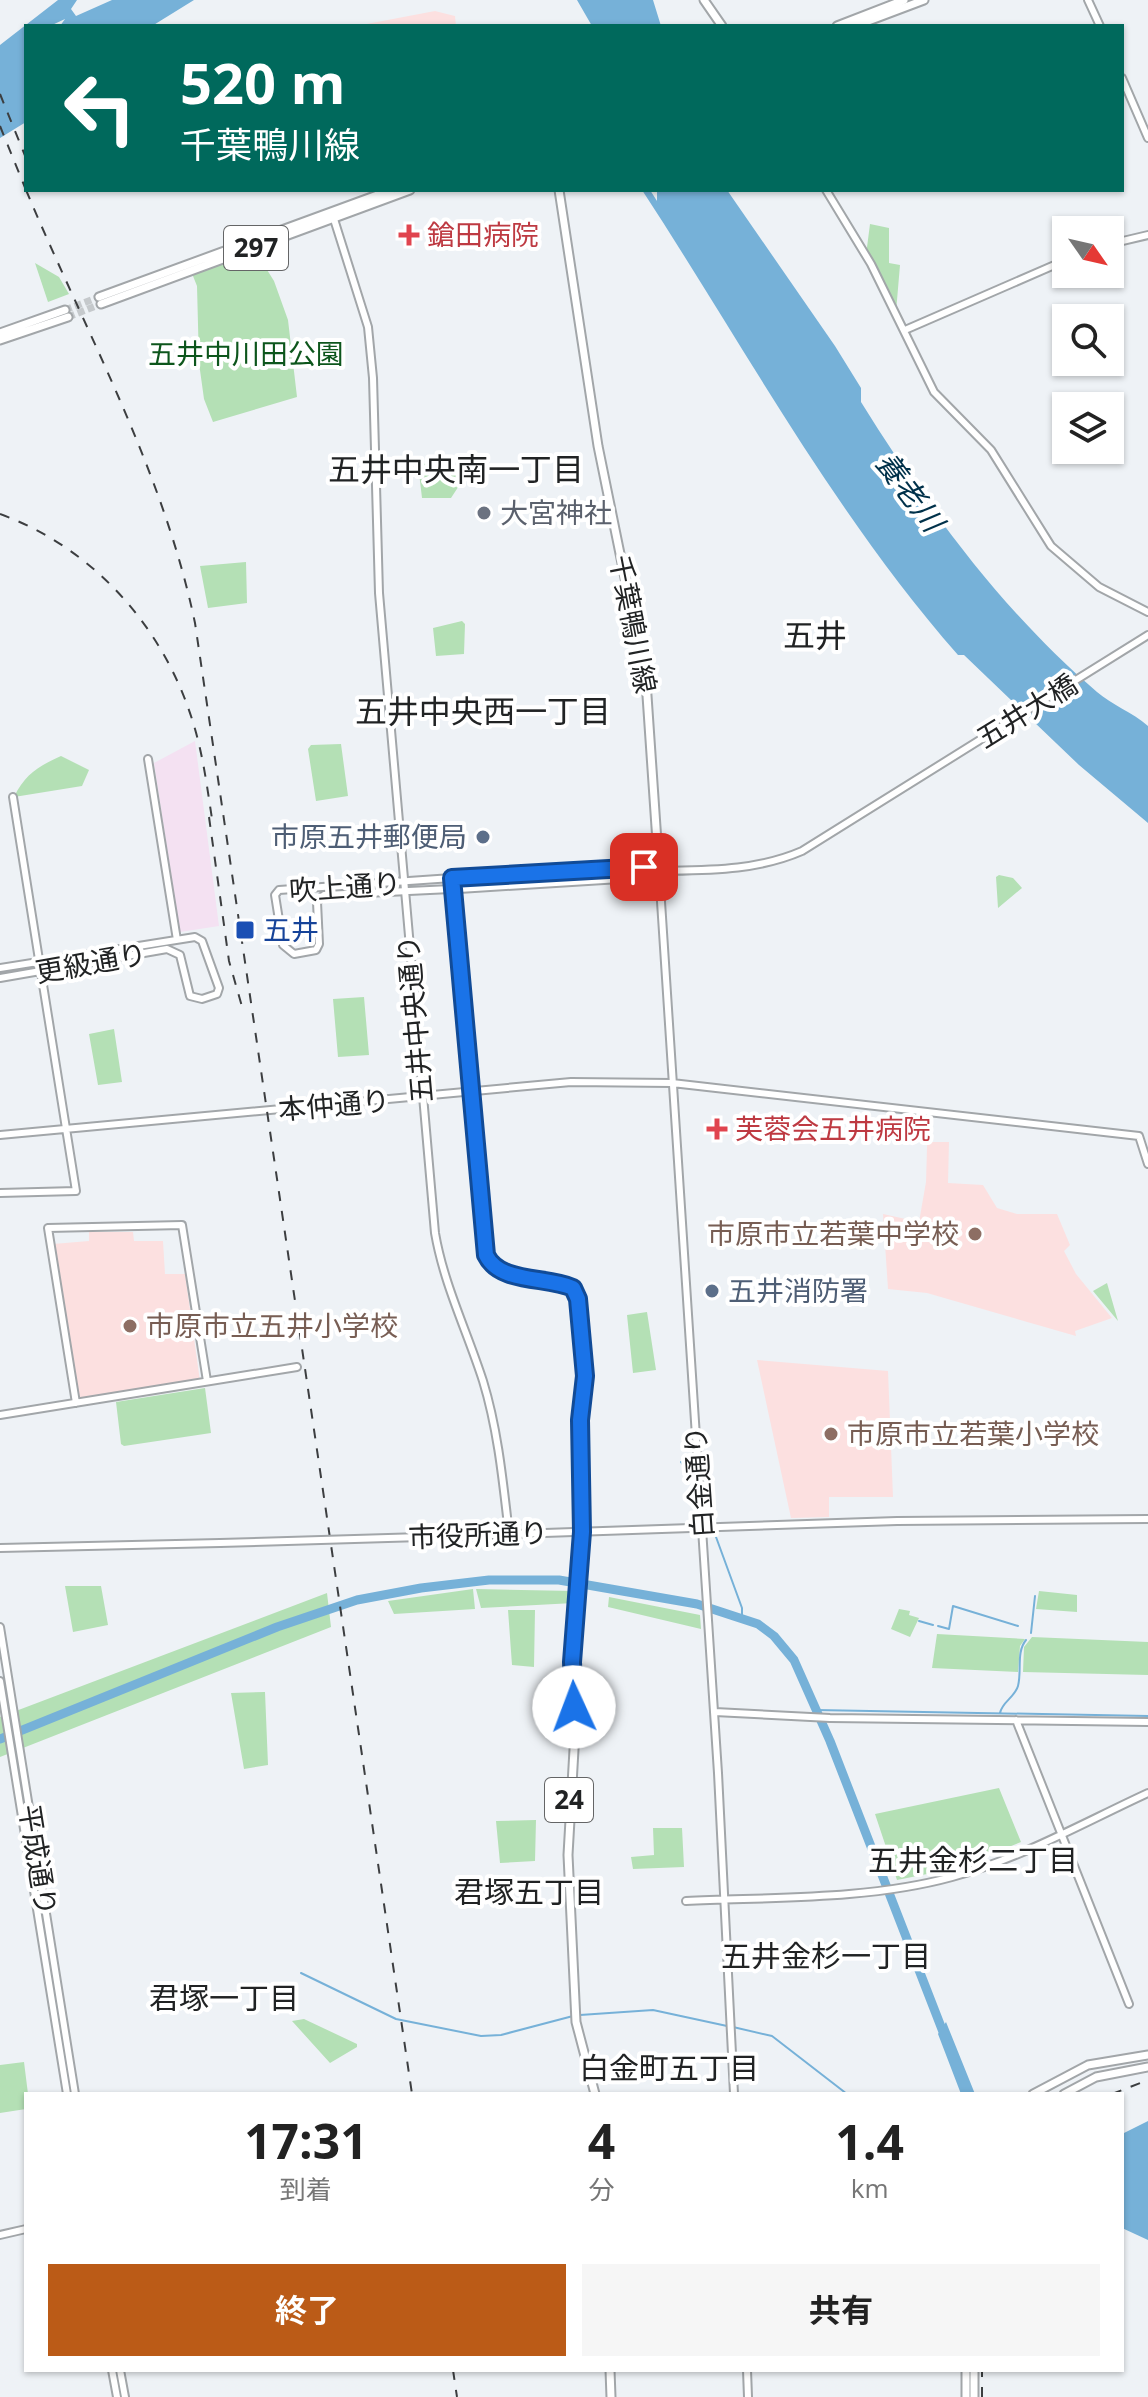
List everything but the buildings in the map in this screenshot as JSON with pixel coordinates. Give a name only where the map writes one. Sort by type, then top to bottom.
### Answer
[{"type":"main road","points":[[704,0],[721,24]]},
{"type":"main road","points":[[842,24],[904,0]]},
{"type":"main road","points":[[860,24],[924,0]]},
{"type":"main road","name":"297","points":[[332,216],[386,192]]},
{"type":"main road","name":"297","points":[[100,300],[404,192]]},
{"type":"main road","name":"千葉鴨川線","points":[[559,192],[598,446],[646,681],[659,871]]},
{"type":"main road","points":[[0,333],[66,314],[0,340]]},
{"type":"main road","name":"吹上通り","points":[[452,878],[644,867],[659,871]]},
{"type":"main road","name":"吹上通り","points":[[451,889],[644,877],[659,871]]},
{"type":"main road","name":"24","points":[[452,878],[483,1245],[490,1263],[503,1273],[562,1283],[573,1288],[578,1299],[585,1376],[580,1420],[582,1532],[572,1662],[575,1745],[567,1817],[576,2022],[594,2092]]},
{"type":"main road","points":[[1037,2092],[1088,2065],[1148,2055]]},
{"type":"main road","points":[[1068,2092],[1096,2077],[1148,2067]]},
{"type":"main road","points":[[610,2372],[611,2397]]},
{"type":"main road","points":[[966,2372],[966,2397]]},
{"type":"main road","points":[[974,2372],[974,2397]]},
{"type":"street","points":[[1088,0],[1099,24]]},
{"type":"street","points":[[1124,83],[1148,138]]},
{"type":"street","points":[[827,192],[871,264],[934,392],[991,450],[1051,546],[1099,587],[1148,612]]},
{"type":"street","name":"五井中央通り","points":[[332,216],[361,300],[373,378],[379,593],[428,1181],[442,1271],[483,1381],[499,1449],[509,1534]]},
{"type":"street","points":[[1124,241],[1148,235]]},
{"type":"street","points":[[905,330],[1052,266]]},
{"type":"street","name":"五井大橋","points":[[906,787],[1148,635]]},
{"type":"street","points":[[148,759],[177,940]]},
{"type":"street","name":"吹上通り","points":[[659,871],[736,869],[776,861],[802,851],[906,787]]},
{"type":"street","points":[[0,1193],[76,1191],[13,797]]},
{"type":"street","name":"白金通り","points":[[659,871],[715,1712],[734,2092]]},
{"type":"street","name":"吹上通り","points":[[451,889],[324,895],[317,902],[318,947],[294,954],[285,949],[275,895],[279,890],[452,878]]},
{"type":"street","name":"更級通り","points":[[0,968],[195,937],[202,941],[219,988],[217,994],[195,999],[187,994],[180,955],[167,949],[0,978]]},
{"type":"street","name":"本仲通り","points":[[0,1135],[571,1082],[671,1083],[1139,1136],[1148,1164]]},
{"type":"street","points":[[76,1403],[48,1228],[182,1225],[207,1381]]},
{"type":"street","points":[[0,1415],[297,1367]]},
{"type":"street","name":"市役所通り","points":[[0,1548],[897,1521],[1148,1519]]},
{"type":"street","name":"平成通り","points":[[0,1627],[75,2092]]},
{"type":"street","name":"平成通り","points":[[0,1681],[67,2092]]},
{"type":"street","points":[[715,1712],[830,1718],[1148,1722]]},
{"type":"street","points":[[1016,1720],[1129,2004]]},
{"type":"street","points":[[686,1901],[899,1888],[974,1870],[1148,1793]]},
{"type":"street","points":[[0,2235],[24,2229]]},
{"type":"street","points":[[112,2372],[117,2397]]},
{"type":"street","points":[[120,2372],[125,2397]]},
{"type":"street","points":[[747,2372],[748,2397]]},
{"type":"shaded area","points":[[435,11],[455,16],[456,24],[367,24]]},
{"type":"shaded area","points":[[195,741],[219,926],[180,932],[154,763]]},
{"type":"shaded area","name":"市原市立若葉中学校","points":[[928,1114],[932,1114],[931,1142],[949,1142],[948,1183],[983,1185],[997,1208],[1017,1214],[1057,1214],[1070,1245],[1064,1251],[1076,1274],[1112,1318],[1075,1331],[1076,1336],[927,1293],[888,1289],[883,1214],[919,1222],[926,1182]]},
{"type":"shaded area","name":"市原市立五井小学校","points":[[89,1232],[133,1232],[134,1241],[163,1241],[165,1274],[185,1274],[200,1381],[82,1400],[77,1397],[53,1244],[89,1241]]},
{"type":"shaded area","name":"市原市立若葉小学校","points":[[757,1360],[888,1371],[893,1497],[829,1497],[829,1517],[791,1518]]},
{"type":"green space","points":[[870,224],[889,228],[889,263],[900,265],[896,312],[866,255]]},
{"type":"green space","name":"五井中川田公園","points":[[254,249],[274,281],[288,320],[297,397],[213,422],[204,399],[199,363],[197,286],[191,271]]},
{"type":"green space","points":[[35,263],[59,277],[69,294],[48,302]]},
{"type":"green space","points":[[439,463],[457,467],[466,475],[451,498],[422,498],[418,464]]},
{"type":"green space","points":[[246,562],[247,603],[208,608],[200,566]]},
{"type":"green space","points":[[462,621],[465,624],[464,654],[436,656],[433,628]]},
{"type":"green space","points":[[341,744],[348,796],[316,801],[308,749],[311,745]]},
{"type":"green space","points":[[61,756],[89,770],[82,786],[14,797],[33,772]]},
{"type":"green space","points":[[996,877],[1013,878],[1022,888],[998,908]]},
{"type":"green space","points":[[364,997],[369,1055],[338,1057],[333,999]]},
{"type":"green space","points":[[114,1029],[122,1082],[98,1085],[89,1034]]},
{"type":"green space","points":[[1107,1283],[1118,1321],[1093,1291]]},
{"type":"green space","points":[[647,1312],[656,1370],[633,1373],[627,1315]]},
{"type":"green space","points":[[205,1388],[211,1433],[121,1444],[116,1402]]},
{"type":"green space","points":[[65,1586],[101,1586],[108,1625],[73,1632]]},
{"type":"green space","points":[[473,1589],[475,1609],[394,1614],[388,1601]]},
{"type":"green space","points":[[476,1589],[574,1591],[574,1603],[481,1608]]},
{"type":"green space","points":[[1039,1591],[1077,1595],[1077,1612],[1036,1609]]},
{"type":"green space","points":[[327,1593],[331,1627],[0,1757],[0,1717]]},
{"type":"green space","points":[[609,1597],[700,1615],[701,1629],[608,1607]]},
{"type":"green space","points":[[899,1609],[910,1611],[909,1615],[919,1618],[910,1637],[891,1629]]},
{"type":"green space","points":[[508,1610],[535,1610],[534,1667],[512,1665]]},
{"type":"green space","points":[[937,1634],[1025,1639],[1020,1646],[1018,1672],[932,1668]]},
{"type":"green space","points":[[1032,1637],[1148,1642],[1148,1675],[1023,1672],[1024,1647]]},
{"type":"green space","points":[[265,1692],[268,1765],[244,1769],[231,1693]]},
{"type":"green space","points":[[999,1788],[1021,1842],[957,1868],[897,1880],[875,1814]]},
{"type":"green space","points":[[536,1820],[535,1861],[500,1863],[496,1821]]},
{"type":"green space","points":[[653,1828],[682,1828],[684,1867],[633,1869],[631,1857],[654,1855]]},
{"type":"green space","points":[[304,2019],[357,2044],[357,2047],[330,2063],[292,2021]]},
{"type":"green space","points":[[24,2062],[28,2092],[24,2092],[24,2109],[0,2113],[0,2065]]},
{"type":"water","points":[[58,0],[77,0],[71,9],[76,16],[112,0],[194,0],[155,24],[61,24],[65,19],[54,24],[27,24]]},
{"type":"water","points":[[577,0],[653,0],[660,24],[591,24]]},
{"type":"water","points":[[24,26],[24,123],[0,138],[0,45]]},
{"type":"water","name":"養老川","points":[[643,192],[651,192],[657,201],[657,192],[728,192],[835,346],[861,388],[861,402],[886,442],[968,556],[1062,660],[1103,697],[1148,726],[1148,823],[1079,765],[964,655],[958,655],[871,545],[792,428]]},
{"type":"water","points":[[946,2022],[974,2092],[960,2092],[938,2034]]},
{"type":"water","points":[[1148,2121],[1148,2240],[1124,2229],[1124,2133]]},
{"type":"waterway","points":[[681,1462],[690,1475]]},
{"type":"waterway","points":[[709,1509],[713,1520]]},
{"type":"waterway","points":[[716,1537],[742,1608],[742,1619]]},
{"type":"waterway","points":[[0,1739],[277,1627],[357,1600],[489,1580],[559,1580],[697,1604],[758,1624],[774,1636],[794,1660],[830,1741],[945,2037]]},
{"type":"waterway","points":[[1031,1633],[1035,1596]]},
{"type":"waterway","points":[[938,1626],[949,1629],[953,1606],[1018,1626]]},
{"type":"waterway","points":[[919,1621],[933,1625]]},
{"type":"waterway","points":[[1000,1713],[1018,1686],[1021,1650],[1026,1640]]},
{"type":"waterway","points":[[816,1710],[1148,1716]]},
{"type":"waterway","points":[[301,1973],[396,2019],[481,2036],[501,2035],[573,2016]]},
{"type":"waterway","points":[[580,2015],[653,2010],[727,2026]]},
{"type":"waterway","points":[[733,2027],[772,2036],[844,2092]]},
{"type":"tunnel","points":[[65,310],[99,297]]},
{"type":"tunnel","points":[[68,317],[101,304]]},
{"type":"railway","points":[[0,94],[24,153]]},
{"type":"railway","points":[[0,126],[24,185]]},
{"type":"railway","points":[[27,192],[143,456],[164,511],[195,623],[412,2092]]},
{"type":"railway","points":[[0,514],[35,529],[97,572],[146,627],[183,693],[195,729],[213,825]]},
{"type":"railway","points":[[209,817],[229,961],[243,1010]]},
{"type":"railway","points":[[1117,2092],[1148,2080]]},
{"type":"railway","points":[[453,2372],[457,2397]]},
{"type":"railway","points":[[982,2372],[982,2397]]},
{"type":"place","name":"鎗田病院","points":[[409,235]]},
{"type":"place","name":"大宮神社","points":[[484,513]]},
{"type":"place","name":"市原五井郵便局","points":[[483,837]]},
{"type":"place","name":"五井","points":[[245,930]]},
{"type":"place","name":"芙蓉会五井病院","points":[[717,1129]]},
{"type":"place","name":"市原市立若葉中学校","points":[[975,1234]]},
{"type":"place","name":"五井消防署","points":[[712,1291]]},
{"type":"place","name":"市原市立五井小学校","points":[[130,1326]]},
{"type":"place","name":"市原市立若葉小学校","points":[[831,1434]]},
{"type":"district","name":"五井中央南一丁目","points":[[456,470]]},
{"type":"district","name":"五井","points":[[815,636]]},
{"type":"district","name":"五井中央西一丁目","points":[[483,712]]},
{"type":"district","name":"五井金杉二丁目","points":[[973,1861]]},
{"type":"district","name":"君塚五丁目","points":[[529,1893]]},
{"type":"district","name":"五井金杉一丁目","points":[[826,1957]]},
{"type":"district","name":"君塚一丁目","points":[[224,1999]]},
{"type":"district","name":"白金町五丁目","points":[[669,2069]]},
{"type":"route","points":[[574,1707],[572,1662],[582,1532],[580,1420],[585,1376],[578,1299],[573,1288],[562,1283],[503,1273],[494,1268],[486,1255],[451,889],[452,878],[644,867]]}]
